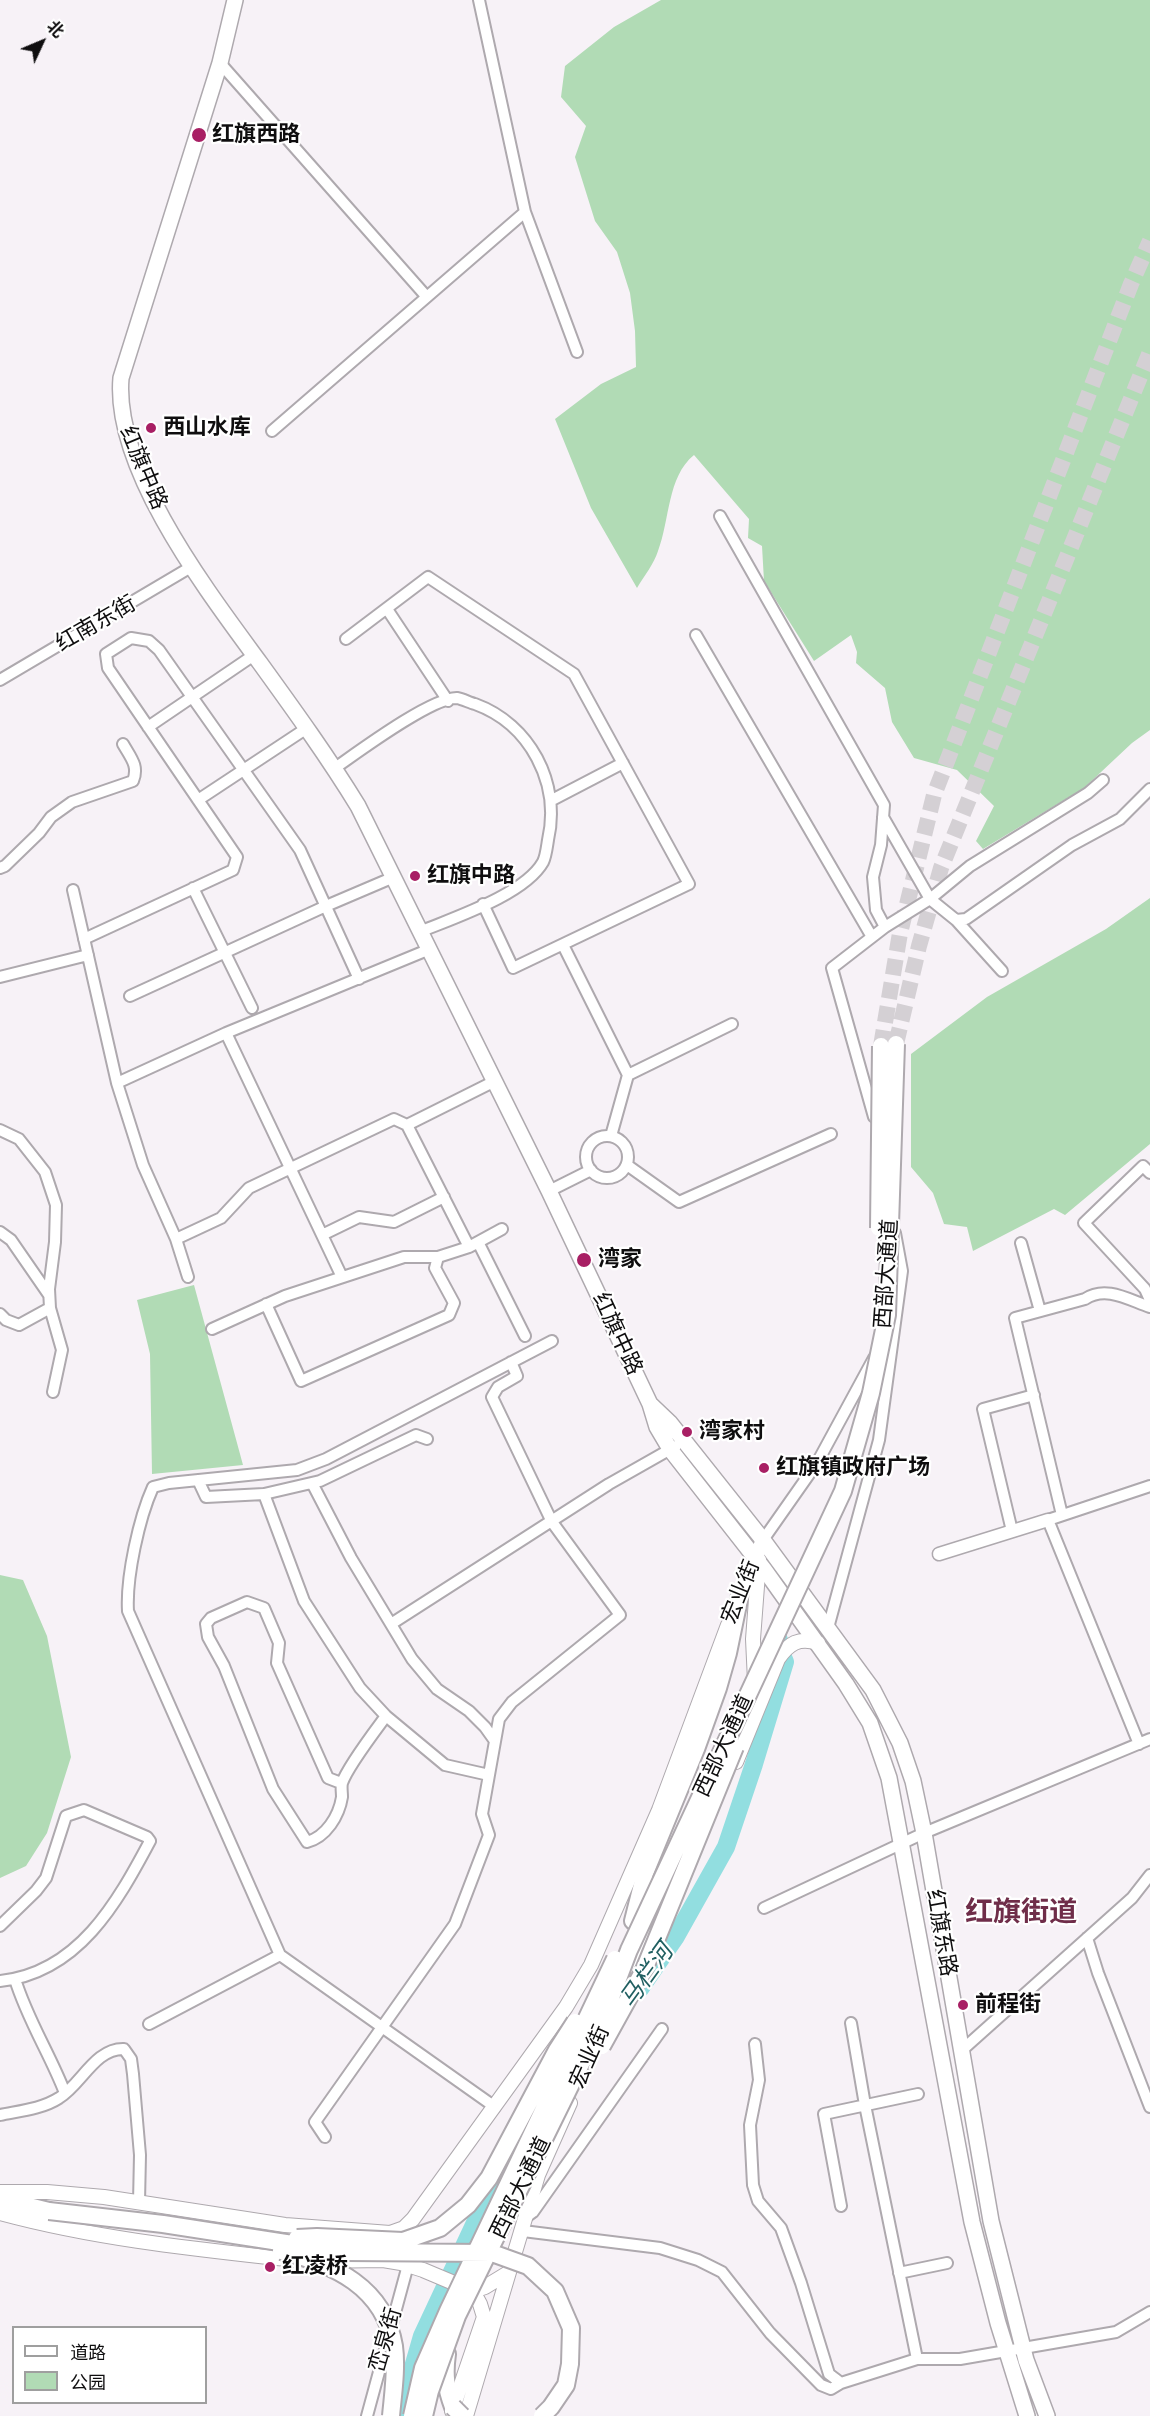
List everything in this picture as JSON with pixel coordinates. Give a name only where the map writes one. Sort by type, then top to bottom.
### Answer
[{"type":"highway","name":"西部大通道","points":[[412,2416],[423,2368],[448,2311],[633,1921],[834,1488],[862,1391],[879,1314],[889,1045],[887,1315],[871,1393],[843,1491],[629,1950],[602,2021],[453,2327],[430,2391],[424,2416]]},
{"type":"highway","points":[[633,1921],[645,1873],[696,1749],[718,1688],[729,1653],[740,1595]]},
{"type":"highway","points":[[546,2137],[587,2072],[644,1970],[678,1891],[755,1693]]},
{"type":"highway","points":[[271,2241],[317,2237],[403,2241],[440,2228],[468,2205],[489,2178],[557,2050],[613,1963]]},
{"type":"highway","points":[[0,2201],[49,2211],[163,2224],[344,2252],[492,2253],[528,2266],[555,2291],[571,2328],[570,2364],[566,2385],[542,2416]]},
{"type":"highway","points":[[163,2224],[292,2254],[335,2270],[357,2282],[371,2294],[386,2318],[394,2348],[391,2416]]},
{"type":"highway","points":[[453,2327],[444,2375],[453,2407],[464,2416]]},
{"type":"main road","points":[[220,63],[235,0]]},
{"type":"main road","name":"红旗中路","points":[[220,63],[121,378],[121,413],[142,474],[191,567],[335,768],[358,806],[549,1191],[650,1404],[657,1427],[670,1449],[759,1563]]},
{"type":"main road","name":"红旗中路","points":[[650,1404],[670,1423],[772,1553]]},
{"type":"main road","name":"宏业街","points":[[139,2202],[285,2225],[390,2233],[404,2228],[413,2219],[566,2007],[591,1965],[659,1810],[740,1595],[759,1563],[763,1540]]},
{"type":"main road","name":"红旗东路","points":[[772,1553],[826,1625],[886,1712],[913,1781],[991,2221],[1026,2360],[1047,2416]]},
{"type":"main road","points":[[756,1712],[754,1627],[759,1563]]},
{"type":"main road","name":"红旗东路","points":[[759,1563],[818,1643],[870,1723],[889,1778],[972,2222],[1006,2352],[1027,2416]]},
{"type":"main road","name":"宏业街","points":[[464,2416],[506,2288],[508,2273],[523,2231],[538,2175],[632,1963],[731,1774],[778,1659],[790,1644],[800,1640],[818,1643]]},
{"type":"main road","points":[[566,2007],[574,2005],[588,2009],[598,2021],[599,2036]]},
{"type":"main road","points":[[0,2192],[47,2192],[139,2202]]},
{"type":"main road","points":[[0,2213],[45,2226],[163,2246],[300,2261],[382,2260],[408,2265],[456,2283],[472,2291],[480,2304],[484,2317],[451,2416]]},
{"type":"main road","points":[[408,2265],[413,2219]]},
{"type":"main road","points":[[472,2291],[508,2273]]},
{"type":"street","points":[[479,0],[525,212],[577,352]]},
{"type":"street","points":[[220,63],[426,296]]},
{"type":"street","points":[[272,431],[525,212]]},
{"type":"street","points":[[720,516],[884,805],[881,845],[873,878],[876,910],[885,927]]},
{"type":"street","name":"红南东街","points":[[0,680],[191,567]]},
{"type":"street","points":[[346,639],[428,577],[574,674],[688,884],[513,968],[483,904]]},
{"type":"street","points":[[387,609],[448,701]]},
{"type":"street","points":[[696,635],[872,937]]},
{"type":"street","points":[[84,939],[233,870],[237,857],[108,668],[106,654],[131,638],[149,641],[159,650],[300,850],[359,979]]},
{"type":"street","points":[[148,727],[254,655]]},
{"type":"street","points":[[335,768],[430,706],[457,698],[493,711],[522,736],[545,773],[552,800],[551,826],[543,861],[517,889],[422,932]]},
{"type":"street","points":[[198,801],[307,728]]},
{"type":"street","points":[[0,868],[29,843],[51,817],[72,802],[133,781],[137,772],[136,766],[123,744]]},
{"type":"street","points":[[552,800],[623,763]]},
{"type":"street","points":[[826,1625],[879,1440],[902,1271],[873,1107],[832,968],[885,927],[930,899],[970,866],[1088,793],[1103,780]]},
{"type":"street","points":[[956,920],[966,919],[1072,845],[1120,819],[1150,789]]},
{"type":"street","points":[[883,817],[930,899],[956,920],[1002,971]]},
{"type":"street","points":[[130,996],[394,877]]},
{"type":"street","points":[[193,888],[252,1008]]},
{"type":"street","points":[[73,890],[117,1083],[143,1165],[176,1239],[188,1277]]},
{"type":"street","points":[[563,945],[628,1075],[611,1136]]},
{"type":"street","points":[[117,1083],[226,1033],[430,949]]},
{"type":"street","points":[[0,977],[88,955]]},
{"type":"street","points":[[628,1075],[732,1024]]},
{"type":"street","points":[[226,1033],[342,1277]]},
{"type":"street","points":[[407,1125],[495,1081]]},
{"type":"street","points":[[176,1239],[221,1218],[249,1188],[394,1119],[407,1125],[444,1197],[525,1336]]},
{"type":"street","points":[[0,1130],[19,1139],[45,1172],[56,1205],[49,1295],[50,1308],[62,1350],[53,1392]]},
{"type":"street","points":[[627,1165],[679,1202],[831,1134]]},
{"type":"street","points":[[603,1136],[611,1136],[622,1142],[628,1153],[627,1165],[617,1176],[610,1178],[596,1175],[591,1170],[586,1157],[591,1143],[603,1136]]},
{"type":"street","points":[[1150,1173],[1143,1166],[1084,1223],[1145,1289],[1150,1300]]},
{"type":"street","points":[[549,1191],[591,1170]]},
{"type":"street","points":[[322,1235],[359,1217],[394,1222],[444,1197]]},
{"type":"street","points":[[212,1329],[285,1296],[404,1257],[438,1257],[474,1245],[502,1229]]},
{"type":"street","points":[[0,1232],[11,1240],[49,1295]]},
{"type":"street","points":[[1021,1243],[1040,1311]]},
{"type":"street","points":[[266,1305],[301,1381],[449,1315],[454,1303],[435,1268],[438,1257]]},
{"type":"street","points":[[1062,1515],[1015,1318],[1085,1299],[1096,1292],[1113,1293],[1150,1307]]},
{"type":"street","points":[[0,1314],[6,1320],[19,1325],[50,1308]]},
{"type":"street","points":[[763,1540],[817,1463],[896,1319]]},
{"type":"street","points":[[495,2107],[280,1955],[128,1611],[127,1591],[146,1503],[153,1487],[169,1483],[297,1470],[326,1459],[552,1341]]},
{"type":"street","points":[[325,2137],[315,2122],[455,1924],[489,1835],[482,1814],[499,1719],[512,1702],[620,1615],[552,1522],[492,1397],[498,1387],[517,1376],[511,1362]]},
{"type":"street","points":[[1012,1531],[983,1409],[1034,1395]]},
{"type":"street","points":[[198,1480],[206,1497],[264,1494],[312,1483],[416,1435],[427,1438]]},
{"type":"street","points":[[391,1624],[609,1484],[685,1442]]},
{"type":"street","points":[[312,1483],[351,1558],[412,1659],[437,1689],[486,1727],[495,1741]]},
{"type":"street","points":[[939,1554],[1150,1486]]},
{"type":"street","points":[[264,1494],[304,1601],[360,1688],[386,1716],[445,1765],[489,1775]]},
{"type":"street","points":[[1048,1520],[1139,1744]]},
{"type":"street","points":[[342,1784],[328,1778],[277,1663],[279,1642],[264,1608],[247,1602],[211,1617],[206,1624],[208,1637],[224,1666],[273,1789],[307,1842],[315,1840],[336,1817],[342,1796],[342,1784],[372,1734],[386,1716]]},
{"type":"street","points":[[764,1908],[924,1833],[1150,1739]]},
{"type":"street","points":[[0,1926],[46,1878],[66,1816],[84,1810],[147,1837],[150,1841],[98,1927],[70,1953],[15,1979],[0,1981]]},
{"type":"street","points":[[961,2051],[1132,1898],[1150,1875]]},
{"type":"street","points":[[1087,1938],[1098,1973],[1150,2107]]},
{"type":"street","points":[[149,2024],[280,1955]]},
{"type":"street","points":[[15,1979],[21,2001],[51,2057],[65,2093]]},
{"type":"street","points":[[851,2023],[865,2105],[917,2360]]},
{"type":"street","points":[[528,2211],[533,2212],[662,2029]]},
{"type":"street","points":[[755,2044],[759,2080],[750,2125],[753,2185],[758,2201],[781,2228],[801,2283],[829,2374],[841,2383]]},
{"type":"street","points":[[0,2115],[39,2106],[59,2098],[95,2063],[114,2049],[124,2049],[131,2059],[140,2155],[139,2202]]},
{"type":"street","points":[[841,2206],[824,2114],[918,2094]]},
{"type":"street","points":[[523,2231],[660,2248],[698,2260],[722,2272],[770,2333],[821,2385],[831,2389],[841,2383],[917,2360],[960,2359],[1116,2332],[1150,2312]]},
{"type":"street","points":[[899,2272],[947,2263]]},
{"type":"street","name":"峦泉街","points":[[367,2416],[408,2265]]},
{"type":"green space","points":[[661,0],[1150,0],[1150,730],[1132,743],[1084,788],[983,849],[976,841],[994,806],[957,770],[914,758],[892,722],[885,688],[856,663],[857,652],[851,635],[814,661],[764,581],[762,546],[748,538],[749,519],[694,455],[679,475],[670,500],[656,556],[637,588],[591,508],[555,419],[601,384],[636,367],[635,331],[630,293],[617,252],[595,221],[575,157],[586,126],[561,97],[565,66],[614,27]]},
{"type":"green space","points":[[1150,898],[1150,1144],[1065,1215],[1054,1209],[973,1251],[967,1227],[944,1224],[933,1193],[911,1167],[911,1054],[987,997],[1106,929]]},
{"type":"green space","points":[[194,1285],[243,1465],[152,1474],[150,1354],[137,1300]]},
{"type":"green space","points":[[0,1575],[23,1580],[47,1636],[71,1757],[47,1833],[26,1866],[0,1878]]},
{"type":"waterway","name":"马栏河","points":[[640,1989],[675,1938],[726,1847],[785,1662],[778,1645],[779,1640]]},
{"type":"waterway","name":"马栏河","points":[[399,2416],[422,2336],[480,2212],[511,2167]]},
{"type":"tunnel","points":[[881,1046],[900,933],[934,795],[1131,284],[1150,241]]},
{"type":"tunnel","points":[[896,1044],[919,946],[941,868],[1150,352]]},
{"type":"place","name":"红旗西路","points":[[199,135]]},
{"type":"place","name":"西山水库","points":[[151,428]]},
{"type":"place","name":"红旗中路","points":[[415,876]]},
{"type":"place","name":"湾家","points":[[584,1260]]},
{"type":"place","name":"湾家村","points":[[687,1432]]},
{"type":"place","name":"红旗镇政府广场","points":[[764,1468]]},
{"type":"place","name":"前程街","points":[[963,2005]]},
{"type":"place","name":"红凌桥","points":[[270,2267]]},
{"type":"district","name":"红旗街道","points":[[1021,1913]]}]
